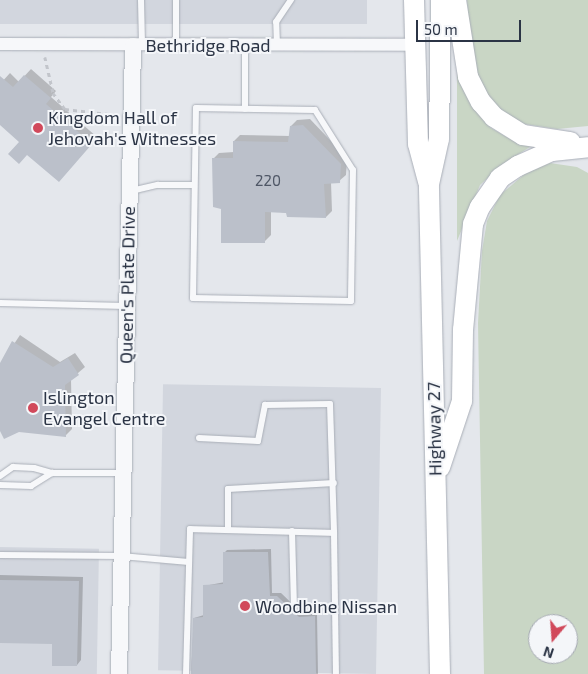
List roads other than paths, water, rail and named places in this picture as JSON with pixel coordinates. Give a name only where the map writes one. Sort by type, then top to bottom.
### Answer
[{"type":"main road","name":"Highway 27","points":[[440,674],[429,184],[439,139],[442,0]]},
{"type":"main road","points":[[456,0],[468,76],[481,102],[494,117],[523,135],[564,140],[585,151]]},
{"type":"main road","name":"Highway 27","points":[[414,2],[418,144],[429,184]]},
{"type":"main road","points":[[435,483],[462,401],[463,330],[473,224],[489,191],[500,178],[518,166],[552,151],[585,151]]},
{"type":"street","name":"Bethridge Road","points":[[0,44],[137,46],[415,45]]},
{"type":"street","name":"Queen's Plate Drive","points":[[118,674],[131,117],[137,46]]},
{"type":"lane","points":[[137,46],[141,0]]},
{"type":"lane","points":[[176,0],[176,45]]},
{"type":"lane","points":[[277,45],[276,22],[291,0]]},
{"type":"lane","points":[[245,45],[245,109]]},
{"type":"lane","points":[[196,108],[314,110],[353,170],[351,301],[192,298],[194,186],[196,108]]},
{"type":"lane","points":[[130,191],[158,185],[194,186]]},
{"type":"lane","points":[[0,303],[127,306]]},
{"type":"lane","points":[[199,438],[258,441],[265,405],[330,404],[334,483],[336,674]]},
{"type":"lane","points":[[0,476],[13,468],[34,468],[52,473],[123,474]]},
{"type":"lane","points":[[0,485],[31,486],[52,473]]},
{"type":"lane","points":[[228,530],[228,489],[334,483]]},
{"type":"lane","points":[[186,674],[190,528],[334,533]]},
{"type":"lane","points":[[292,532],[294,606]]},
{"type":"lane","points":[[0,555],[121,556],[189,562]]},
{"type":"place","name":"Kingdom Hall of Jehovah's Witnesses","points":[[38,128]]},
{"type":"place","name":"Islington Evangel Centre","points":[[33,408]]},
{"type":"place","name":"Woodbine Nissan","points":[[245,606]]}]
